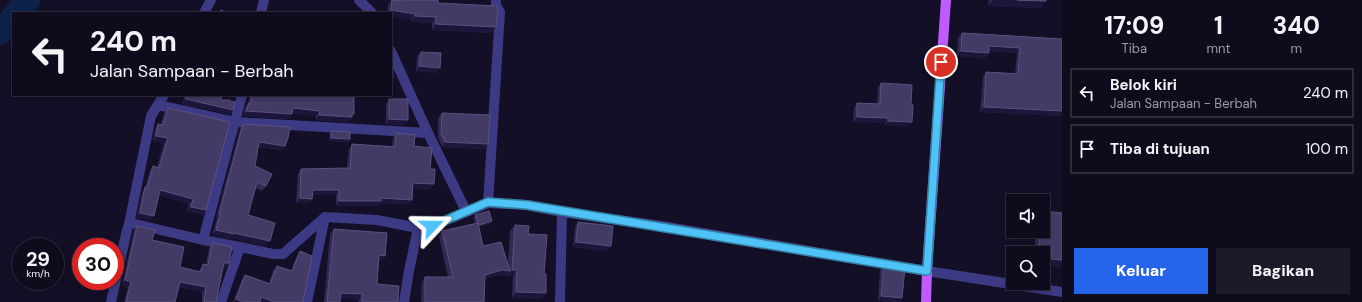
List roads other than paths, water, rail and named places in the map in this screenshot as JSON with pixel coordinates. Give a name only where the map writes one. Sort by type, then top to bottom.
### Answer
[{"type":"main road","points":[[926,302],[946,0]]},
{"type":"street","points":[[205,12],[211,0]]},
{"type":"street","points":[[261,12],[264,0]]},
{"type":"street","points":[[359,0],[371,12]]},
{"type":"street","points":[[488,202],[500,12],[496,6],[496,0]]},
{"type":"street","points":[[392,53],[428,133],[466,211]]},
{"type":"street","points":[[111,302],[151,116],[163,96]]},
{"type":"street","points":[[203,240],[242,96]]},
{"type":"street","points":[[158,105],[235,122],[428,133]]},
{"type":"street","points":[[129,224],[131,223],[203,240],[240,246],[273,254],[283,254],[325,217],[377,220],[418,228],[432,226],[488,202],[527,205],[562,212],[661,226],[927,271],[1062,292]]},
{"type":"street","points":[[560,302],[562,212]]},
{"type":"street","points":[[307,302],[325,217]]},
{"type":"street","points":[[404,302],[418,228]]},
{"type":"street","points":[[221,302],[240,246]]},
{"type":"waterway","points":[[18,12],[28,0]]},
{"type":"waterway","points":[[0,32],[12,19]]}]
